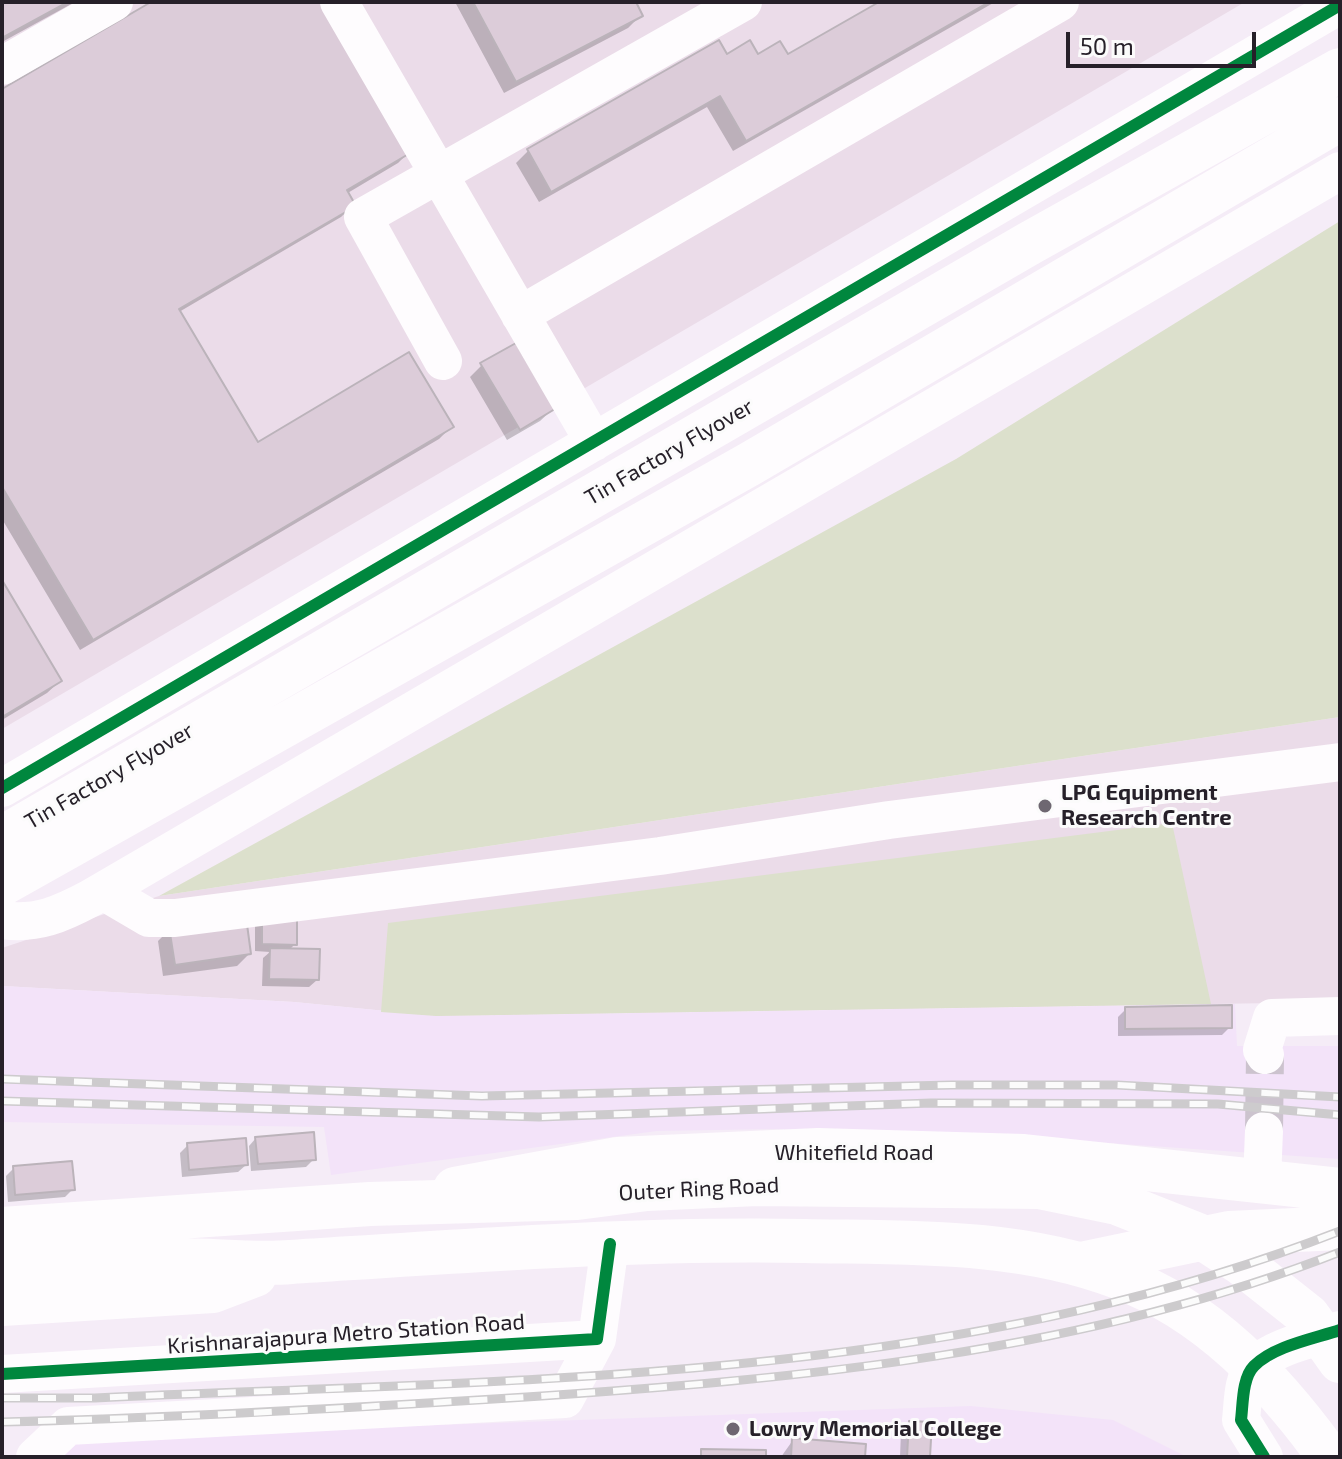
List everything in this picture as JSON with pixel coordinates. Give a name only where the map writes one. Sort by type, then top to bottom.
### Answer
[{"type":"main road","name":"Tin Factory Flyover","points":[[2,884],[61,827],[1030,243],[1340,70]]},
{"type":"main road","name":"Tin Factory Flyover","points":[[2,838],[61,827],[748,465],[1340,119]]},
{"type":"main road","name":"Whitefield Road","points":[[370,1204],[618,1159],[818,1150],[1024,1156],[1340,1190]]},
{"type":"main road","name":"Outer Ring Road","points":[[2,1229],[370,1204],[577,1198],[647,1189],[757,1184],[990,1185],[1081,1193],[1156,1217],[1198,1235],[1231,1256],[1308,1316],[1340,1361]]},
{"type":"main road","points":[[1081,1264],[1229,1233],[1340,1228]]},
{"type":"main road","points":[[2,1268],[179,1260],[287,1263],[435,1250],[718,1239],[930,1243],[1012,1250],[1081,1264],[1122,1278],[1196,1317],[1291,1404],[1329,1457]]},
{"type":"main road","points":[[2,1304],[213,1291],[287,1263]]},
{"type":"street","points":[[2,66],[114,2]]},
{"type":"street","points":[[339,2],[594,442]]},
{"type":"street","points":[[443,361],[363,217],[743,2]]},
{"type":"street","points":[[520,315],[1060,2]]},
{"type":"street","points":[[2,788],[1340,5]]},
{"type":"street","points":[[2,920],[22,923],[45,920],[103,891],[1340,171]]},
{"type":"street","points":[[103,891],[149,918],[175,918],[660,856],[889,820],[1340,762]]},
{"type":"street","points":[[1340,1016],[1272,1018],[1262,1050],[1265,1055],[1270,1052],[1278,1028],[1284,1025],[1340,1025]]},
{"type":"street","points":[[1262,1180],[1264,1131]]},
{"type":"street","points":[[35,1457],[68,1426],[565,1399],[597,1339],[610,1244]]},
{"type":"street","points":[[1264,1457],[1241,1420],[1246,1384],[1253,1367],[1291,1345],[1340,1330]]},
{"type":"street","name":"Krishnarajapura Metro Station Road","points":[[2,1374],[597,1339]]},
{"type":"shaded area","points":[[2,2],[1245,2],[2,729]]},
{"type":"shaded area","name":"LPG Equipment Research Centre","points":[[1340,717],[1340,1002],[436,1016],[294,1002],[2,986],[2,948],[159,896]]},
{"type":"shaded area","points":[[2,986],[294,1002],[437,1016],[1235,1004],[1237,1046],[1340,1046],[1340,1159],[1078,1141],[774,1129],[657,1131],[331,1175],[324,1127],[2,1122]]},
{"type":"shaded area","name":"Lowry Memorial College","points":[[971,1406],[1113,1420],[1187,1457],[54,1457],[74,1438]]},
{"type":"green space","points":[[1340,221],[1340,717],[159,896],[956,459]]},
{"type":"green space","points":[[1172,823],[1211,1004],[436,1016],[381,1012],[388,923]]},
{"type":"building","points":[[2,2],[68,2],[2,38]]},
{"type":"building","points":[[151,2],[323,2],[412,152],[347,190],[356,206],[179,309],[258,442],[409,352],[454,427],[93,640],[2,487],[2,89]]},
{"type":"building","points":[[473,2],[636,2],[643,16],[516,82]]},
{"type":"building","points":[[879,2],[989,2],[746,141],[720,96],[551,192],[527,149],[719,40],[727,54],[750,40],[758,54],[780,41],[788,54]]},
{"type":"building","points":[[516,343],[555,409],[520,430],[480,363]]},
{"type":"building","points":[[2,580],[62,681],[2,717]]},
{"type":"building","points":[[262,914],[297,915],[297,945],[262,944]]},
{"type":"building","points":[[246,917],[251,954],[175,965],[169,927]]},
{"type":"building","points":[[270,948],[320,949],[319,980],[269,979]]},
{"type":"building","points":[[1232,1005],[1232,1028],[1125,1029],[1125,1007]]},
{"type":"building","points":[[314,1132],[316,1160],[258,1164],[255,1137]]},
{"type":"building","points":[[246,1138],[248,1165],[189,1170],[187,1143]]},
{"type":"building","points":[[72,1161],[75,1190],[15,1195],[13,1166]]},
{"type":"building","points":[[909,1421],[932,1422],[930,1457],[907,1457]]},
{"type":"building","points":[[792,1438],[866,1444],[865,1457],[791,1457]]},
{"type":"building","points":[[701,1449],[766,1450],[766,1457],[701,1457]]},
{"type":"tunnel","points":[[1264,1131],[1265,1055]]},
{"type":"railway","points":[[2,1079],[482,1096],[952,1085],[1117,1085],[1340,1097]]},
{"type":"railway","points":[[2,1101],[539,1117],[931,1103],[1218,1104],[1340,1115]]},
{"type":"railway","points":[[2,1398],[95,1398],[568,1377],[726,1365],[883,1347],[1038,1319],[1191,1282],[1340,1231]]},
{"type":"railway","points":[[2,1422],[264,1412],[526,1397],[836,1370],[1041,1338],[1143,1315],[1242,1286],[1340,1252]]},
{"type":"cycle path","points":[[2,788],[1340,5]]},
{"type":"cycle path","points":[[2,1374],[597,1339],[610,1244]]},
{"type":"cycle path","points":[[1264,1457],[1241,1420],[1250,1371],[1272,1353],[1340,1330]]},
{"type":"place","name":"LPG Equipment Research Centre","points":[[1045,806]]},
{"type":"place","name":"Lowry Memorial College","points":[[733,1429]]}]
